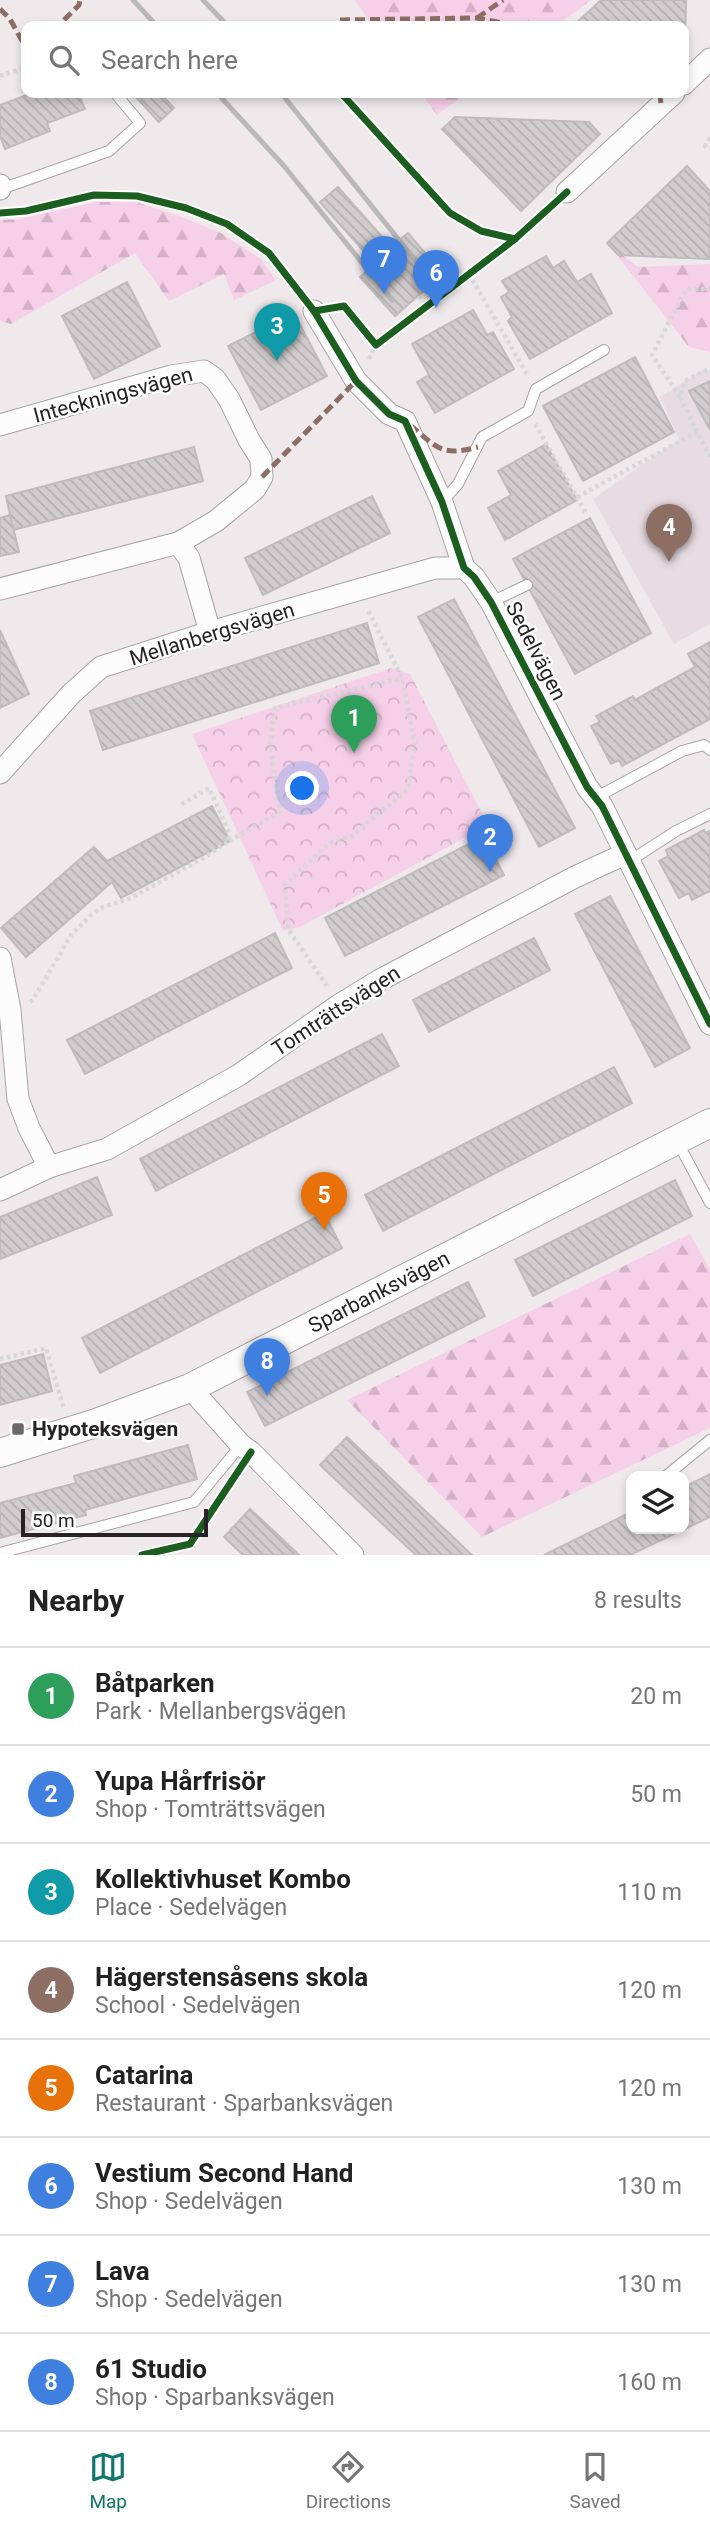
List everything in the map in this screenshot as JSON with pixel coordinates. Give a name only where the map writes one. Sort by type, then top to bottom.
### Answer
[{"type":"street","points":[[689,79],[710,59]]},
{"type":"street","points":[[567,192],[669,98]]},
{"type":"street","name":"Sedelvägen","points":[[314,310],[356,381],[389,414],[405,421],[442,502],[464,568],[474,577],[491,602],[587,787],[602,806],[626,858],[705,998],[710,1024]]},
{"type":"street","name":"Inteckningsvägen","points":[[0,425],[171,376],[204,372],[215,379],[229,398],[261,459],[262,477],[255,489],[216,521],[178,543],[0,589]]},
{"type":"street","points":[[178,543],[189,558],[210,632]]},
{"type":"street","name":"Mellanbergsvägen","points":[[0,773],[71,694],[102,667],[210,632],[435,568],[464,568]]},
{"type":"street","name":"Tomträttsvägen","points":[[0,1190],[49,1167],[107,1149],[239,1075],[339,1005],[380,980],[523,904],[626,858]]},
{"type":"street","points":[[0,958],[18,1099],[49,1167]]},
{"type":"street","name":"Sparbanksvägen","points":[[0,1452],[70,1432],[190,1388],[710,1123]]},
{"type":"street","points":[[190,1388],[241,1445],[353,1555]]},
{"type":"lane","points":[[0,188],[109,151],[139,123],[119,98]]},
{"type":"lane","points":[[442,502],[458,484],[482,437],[528,411],[536,388],[604,350]]},
{"type":"lane","points":[[491,602],[527,585]]},
{"type":"lane","points":[[595,798],[682,751],[704,746],[710,750]]},
{"type":"lane","points":[[626,858],[710,814]]},
{"type":"lane","points":[[677,1140],[710,1203]]},
{"type":"lane","points":[[672,1471],[710,1440]]},
{"type":"lane","points":[[0,1553],[194,1502],[241,1445]]},
{"type":"path","points":[[0,76],[21,69]]},
{"type":"path","points":[[710,138],[705,146],[710,148]]},
{"type":"path","points":[[459,282],[479,267]]},
{"type":"path","points":[[469,274],[536,388]]},
{"type":"path","points":[[710,289],[686,289],[652,355],[680,397],[710,457]]},
{"type":"path","points":[[418,296],[426,307]]},
{"type":"path","points":[[416,315],[437,299]]},
{"type":"path","points":[[368,336],[376,345],[386,338]]},
{"type":"path","points":[[680,397],[685,381],[710,368]]},
{"type":"path","points":[[528,411],[586,513]]},
{"type":"path","points":[[577,497],[696,432]]},
{"type":"path","points":[[339,1005],[288,929],[285,884],[330,843],[352,836],[407,790],[415,745],[402,678],[358,591]]},
{"type":"path","points":[[5,1012],[33,1000],[71,935],[101,908],[131,898],[281,812],[271,744],[275,708],[402,678]]},
{"type":"path","points":[[179,806],[209,788],[228,830],[229,841]]},
{"type":"path","points":[[0,1359],[46,1348],[70,1432]]},
{"type":"shaded area","points":[[710,370],[710,624],[674,644],[593,499],[679,439],[660,397],[701,371]]},
{"type":"green space","points":[[355,0],[591,0],[563,21],[370,21]]},
{"type":"green space","points":[[425,98],[460,98],[437,115]]},
{"type":"green space","points":[[96,202],[136,202],[221,233],[261,259],[276,280],[234,300],[224,274],[169,301],[135,253],[11,324],[0,321],[0,220],[20,219]]},
{"type":"green space","points":[[609,245],[638,267],[710,264],[710,352],[689,347]]},
{"type":"green space","points":[[391,668],[410,674],[488,825],[300,927],[283,931],[192,734]]},
{"type":"green space","points":[[690,1234],[710,1270],[710,1428],[482,1537],[347,1400]]},
{"type":"building","points":[[601,0],[686,0],[686,21],[578,21]]},
{"type":"building","points":[[21,97],[80,98],[85,109],[47,123],[50,131],[5,149],[0,136],[0,105]]},
{"type":"building","points":[[137,98],[165,98],[174,108],[159,122]]},
{"type":"building","points":[[455,117],[589,122],[600,134],[521,211],[442,129]]},
{"type":"building","points":[[687,166],[710,191],[710,259],[618,255],[607,243]]},
{"type":"building","points":[[338,187],[391,247],[408,233],[443,274],[395,316],[360,277],[375,264],[320,202]]},
{"type":"building","points":[[546,256],[553,268],[564,261],[577,282],[591,274],[612,313],[530,359],[508,321],[512,317],[501,297],[509,292],[502,281]]},
{"type":"building","points":[[127,282],[160,346],[94,379],[62,316]]},
{"type":"building","points":[[473,310],[487,335],[493,332],[514,369],[435,413],[417,382],[429,375],[412,344]]},
{"type":"building","points":[[294,313],[327,376],[261,410],[228,346]]},
{"type":"building","points":[[635,357],[674,432],[583,481],[543,406]]},
{"type":"building","points":[[710,381],[710,430],[689,391]]},
{"type":"building","points":[[546,444],[577,500],[505,540],[488,508],[511,495],[498,471]]},
{"type":"building","points":[[194,447],[203,481],[13,530],[6,496]]},
{"type":"building","points":[[372,496],[390,533],[263,595],[245,558]]},
{"type":"building","points":[[10,515],[19,552],[0,556],[0,518]]},
{"type":"building","points":[[590,518],[651,633],[575,674],[513,559]]},
{"type":"building","points":[[454,599],[575,828],[539,847],[418,617]]},
{"type":"building","points":[[367,623],[379,663],[103,750],[90,711]]},
{"type":"building","points":[[0,630],[29,694],[0,708]]},
{"type":"building","points":[[710,642],[710,719],[622,766],[619,760],[611,764],[591,726],[600,722],[596,716],[633,696],[635,700],[695,667],[688,654]]},
{"type":"building","points":[[212,806],[230,841],[121,898],[112,882],[26,957],[1,928],[94,847],[107,861]]},
{"type":"building","points":[[704,830],[705,833],[710,831],[710,891],[692,900],[689,893],[679,898],[659,861],[668,856],[666,850]]},
{"type":"building","points":[[484,836],[504,875],[345,956],[325,918]]},
{"type":"building","points":[[610,896],[690,1048],[655,1067],[575,914]]},
{"type":"building","points":[[275,933],[292,968],[85,1074],[67,1040]]},
{"type":"building","points":[[534,938],[550,970],[429,1032],[413,1000]]},
{"type":"building","points":[[382,1034],[399,1066],[156,1191],[140,1159]]},
{"type":"building","points":[[614,1067],[632,1103],[383,1231],[365,1195]]},
{"type":"building","points":[[97,1177],[112,1215],[0,1259],[0,1217]]},
{"type":"building","points":[[675,1180],[692,1216],[533,1296],[515,1260]]},
{"type":"building","points":[[324,1213],[342,1248],[100,1373],[82,1338]]},
{"type":"building","points":[[468,1282],[485,1316],[265,1426],[247,1392]]},
{"type":"building","points":[[43,1354],[52,1391],[0,1405],[0,1365]]},
{"type":"building","points":[[347,1437],[472,1555],[416,1555],[320,1465]]},
{"type":"building","points":[[188,1445],[197,1479],[85,1510],[86,1515],[0,1538],[0,1503],[76,1483],[74,1476]]},
{"type":"building","points":[[710,1474],[710,1517],[689,1527],[689,1484]]},
{"type":"building","points":[[250,1509],[299,1555],[243,1555],[224,1537]]},
{"type":"building","points":[[626,1514],[626,1534],[674,1534],[630,1555],[544,1555]]},
{"type":"railway","points":[[133,0],[152,21]]},
{"type":"railway","points":[[203,0],[223,21]]},
{"type":"railway","points":[[222,98],[284,166],[392,300]]},
{"type":"railway","points":[[285,98],[431,280]]},
{"type":"marked path","points":[[64,20],[79,5],[80,0]]},
{"type":"marked path","points":[[477,18],[503,0]]},
{"type":"marked path","points":[[0,9],[10,19],[21,39]]},
{"type":"marked path","points":[[340,20],[477,18],[492,21]]},
{"type":"marked path","points":[[660,98],[661,105]]},
{"type":"marked path","points":[[262,477],[356,381]]},
{"type":"marked path","points":[[410,425],[441,448],[456,451],[478,447]]},
{"type":"cycle path","points":[[346,98],[450,213],[481,231],[515,239]]},
{"type":"cycle path","points":[[0,213],[26,211],[94,195],[137,196],[186,208],[227,224],[269,253],[314,311],[344,306],[376,345],[515,239],[567,192]]},
{"type":"cycle path","points":[[314,311],[356,381],[389,414],[405,421],[442,502],[464,568],[474,577],[491,602],[587,787],[602,806],[710,1024]]},
{"type":"cycle path","points":[[142,1555],[190,1544],[251,1452]]},
{"type":"place","name":"Lava","points":[[384,294]]},
{"type":"place","name":"Vestium Second Hand","points":[[436,308]]},
{"type":"place","name":"Kollektivhuset Kombo","points":[[277,361]]},
{"type":"place","name":"Hägerstensåsens skola","points":[[669,562]]},
{"type":"place","name":"Båtparken","points":[[354,753]]},
{"type":"place","name":"Yupa Hårfrisör","points":[[490,872]]},
{"type":"place","name":"Catarina","points":[[324,1230]]},
{"type":"place","name":"61 Studio","points":[[267,1396]]},
{"type":"place","name":"Hypoteksvägen","points":[[18,1429]]}]
